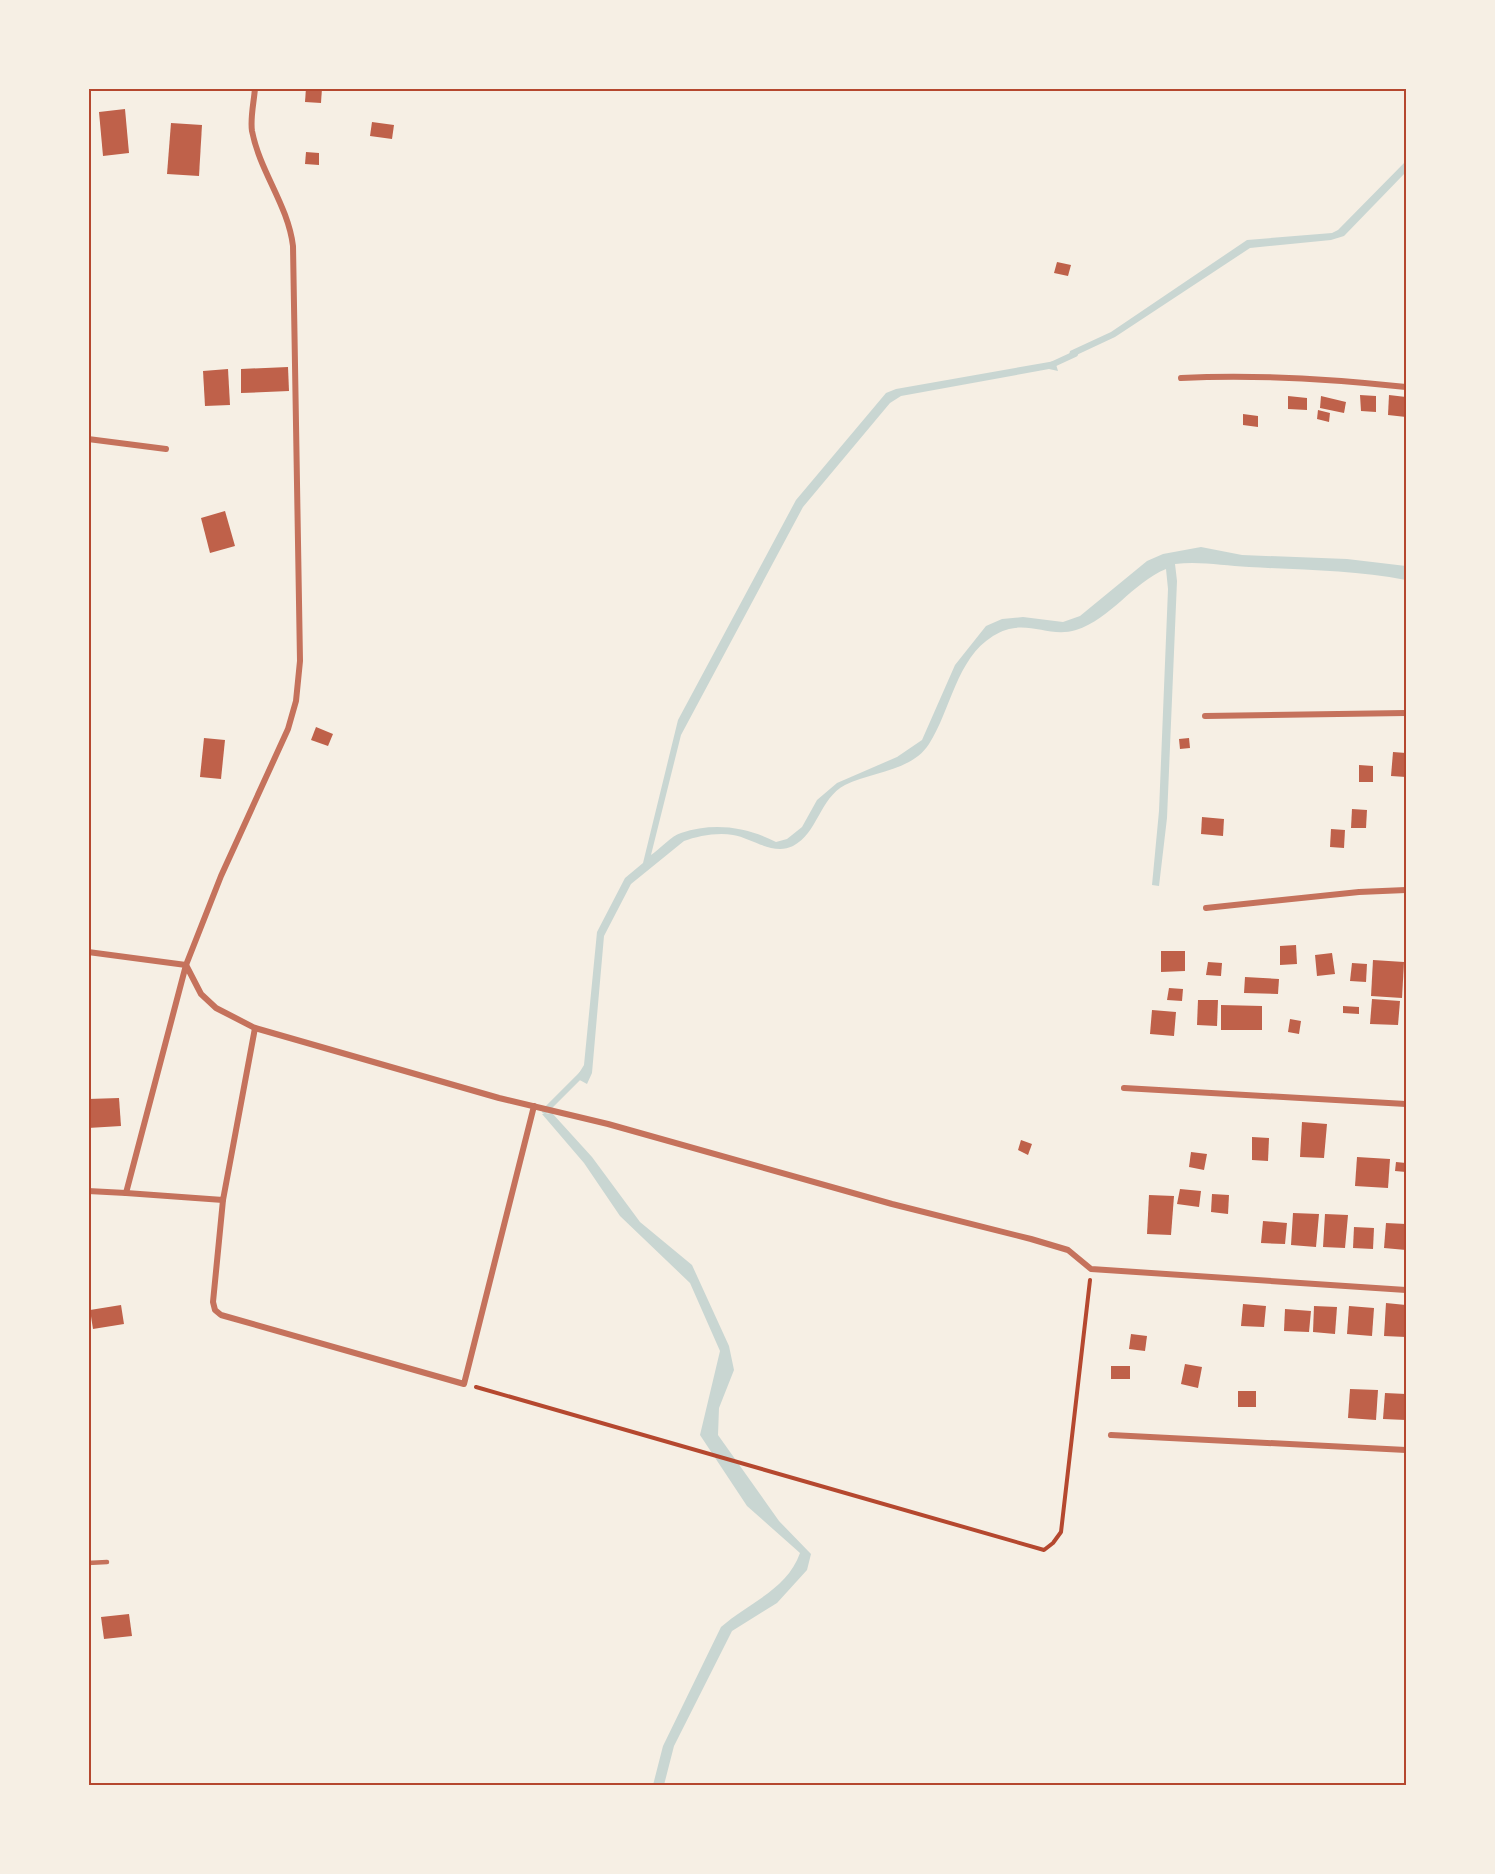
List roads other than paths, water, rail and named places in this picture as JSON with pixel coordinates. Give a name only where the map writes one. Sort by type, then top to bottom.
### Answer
[{"type":"street","points":[[126,1193],[186,965],[221,876],[288,729],[296,701],[300,661],[293,246],[291,228],[261,162],[252,129],[255,88]]},
{"type":"street","points":[[1181,378],[1216,376],[1344,380],[1407,387]]},
{"type":"street","points":[[88,440],[166,449]]},
{"type":"street","points":[[1204,716],[1407,713]]},
{"type":"street","points":[[1206,908],[1359,891],[1407,890]]},
{"type":"street","points":[[88,952],[186,965]]},
{"type":"street","points":[[186,965],[201,994],[216,1008],[255,1028],[892,1204],[1032,1239],[1068,1250],[1091,1269],[1407,1290]]},
{"type":"street","points":[[255,1028],[223,1200],[213,1302],[215,1310],[221,1315],[464,1384],[537,1107]]},
{"type":"street","points":[[1124,1088],[1407,1104]]},
{"type":"street","points":[[88,1191],[223,1200]]},
{"type":"street","points":[[1111,1435],[1407,1450]]},
{"type":"lane","points":[[88,1563],[106,1562]]},
{"type":"waterway","points":[[1049,366],[1075,354]]},
{"type":"waterway","points":[[545,1111],[582,1074]]}]
